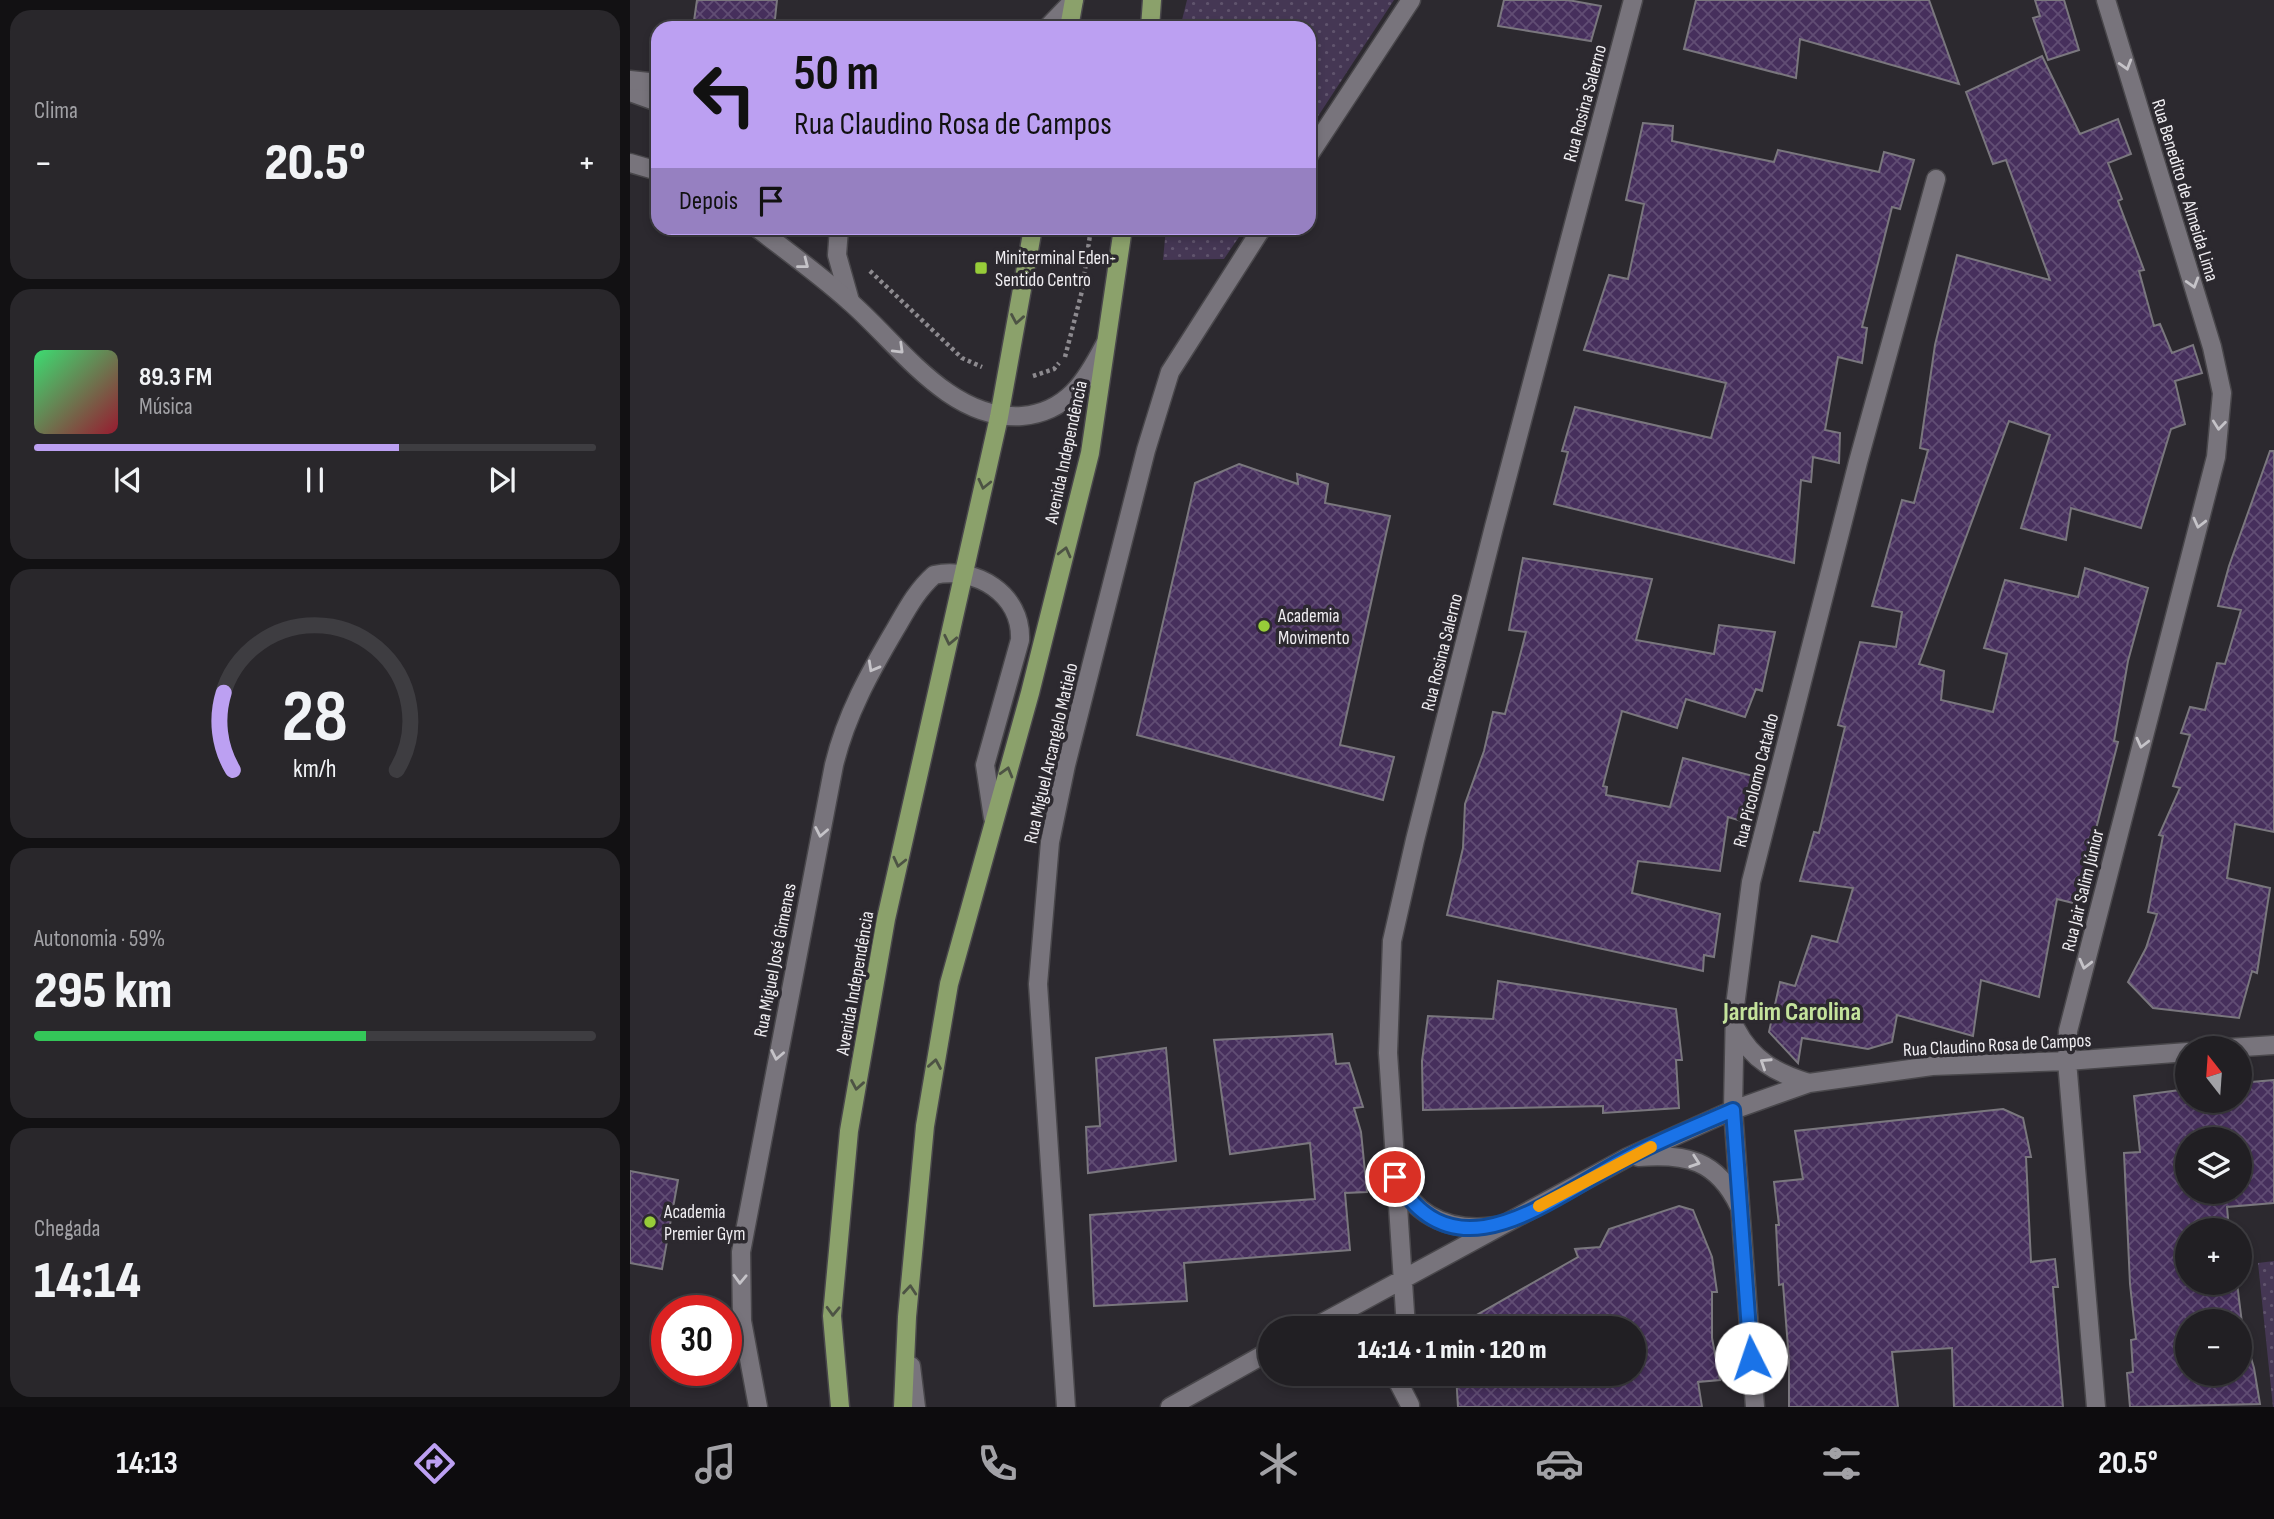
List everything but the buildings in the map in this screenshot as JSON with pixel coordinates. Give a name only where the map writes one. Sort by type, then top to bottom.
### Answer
[{"type":"main road","points":[[1070,21],[1074,0]]},
{"type":"main road","points":[[1150,21],[1152,0]]},
{"type":"main road","name":"Avenida Independência","points":[[840,1407],[832,1317],[849,1131],[886,919],[999,417],[1032,235]]},
{"type":"main road","name":"Avenida Independência","points":[[903,1407],[907,1317],[925,1126],[950,984],[993,818],[1030,693],[1090,453],[1122,235]]},
{"type":"street","points":[[1054,21],[1074,0]]},
{"type":"street","points":[[1066,21],[1074,0]]},
{"type":"street","points":[[1316,145],[1411,0]]},
{"type":"street","name":"Rua Rosina Salerno","points":[[1405,1316],[1388,1053],[1392,941],[1498,514],[1633,0]]},
{"type":"street","name":"Rua Benedito de Almeida Lima","points":[[2106,0],[2212,347],[2222,393]]},
{"type":"street","points":[[630,80],[651,82]]},
{"type":"street","points":[[630,92],[651,100]]},
{"type":"street","points":[[630,163],[651,169]]},
{"type":"street","name":"Rua Picolomo Cataldo","points":[[1755,1407],[1733,1110],[1734,1027],[1751,882],[1858,462],[1936,179]]},
{"type":"street","points":[[766,235],[850,301],[919,369],[956,398],[999,417]]},
{"type":"street","points":[[839,235],[838,255],[850,301]]},
{"type":"street","name":"Rua Miguel Arcangelo Matielo","points":[[1066,1407],[1038,984],[1050,842],[1066,765],[1146,450],[1170,372],[1258,235]]},
{"type":"street","name":"Avenida Independência","points":[[999,417],[1031,415],[1064,404],[1087,380],[1108,338]]},
{"type":"street","name":"Rua Jair Salim Júnior","points":[[2096,1407],[2067,1061],[2068,1031],[2216,457],[2222,393]]},
{"type":"street","name":"Avenida Independência","points":[[964,573],[984,581],[1002,593],[1016,610],[1021,623],[1020,640],[985,765],[993,818]]},
{"type":"street","name":"Rua Miguel José Gimenes","points":[[758,1407],[742,1321],[741,1252],[842,730],[872,669],[919,590],[934,575],[964,573]]},
{"type":"street","name":"Rua Claudino Rosa de Campos","points":[[1734,1027],[1755,1057],[1783,1075],[1809,1083]]},
{"type":"street","points":[[2252,1046],[2274,1045]]},
{"type":"street","name":"Rua Claudino Rosa de Campos","points":[[1336,1316],[1628,1157],[1733,1110],[1809,1083],[1933,1066],[2067,1061],[2175,1053]]},
{"type":"street","name":"Rua Claudino Rosa de Campos","points":[[1628,1157],[1659,1155],[1704,1164],[1731,1189],[1741,1210]]},
{"type":"street","name":"Rua Claudino Rosa de Campos","points":[[1395,1177],[1406,1197],[1420,1212],[1447,1225],[1475,1229],[1506,1225]]},
{"type":"street","points":[[907,1317],[916,1407]]},
{"type":"street","points":[[1170,1407],[1258,1358]]},
{"type":"street","points":[[1400,1386],[1410,1406]]},
{"type":"street","points":[[1409,1386],[1410,1406]]},
{"type":"path","points":[[839,235],[962,358],[1006,379],[1028,378],[1054,369],[1064,358],[1082,292],[1090,235]]},
{"type":"shaded area","points":[[1187,0],[1394,0],[1316,119],[1316,21],[1182,21]]},
{"type":"shaded area","points":[[1165,235],[1240,235],[1224,259],[1163,260]]},
{"type":"shaded area","points":[[2274,1261],[2274,1407],[2273,1407],[2258,1263]]},
{"type":"slow traffic","points":[[1539,1206],[1651,1147]]},
{"type":"place","name":"Miniterminal Eden- Sentido Centro","points":[[981,268]]},
{"type":"place","name":"Academia Movimento","points":[[1264,626]]},
{"type":"place","name":"Academia Premier Gym","points":[[650,1222]]},
{"type":"district","name":"Jardim Carolina","points":[[1792,1011]]},
{"type":"route","points":[[1395,1177],[1406,1197],[1420,1212],[1447,1225],[1475,1229],[1506,1225],[1628,1157],[1733,1110],[1751,1358]]}]
